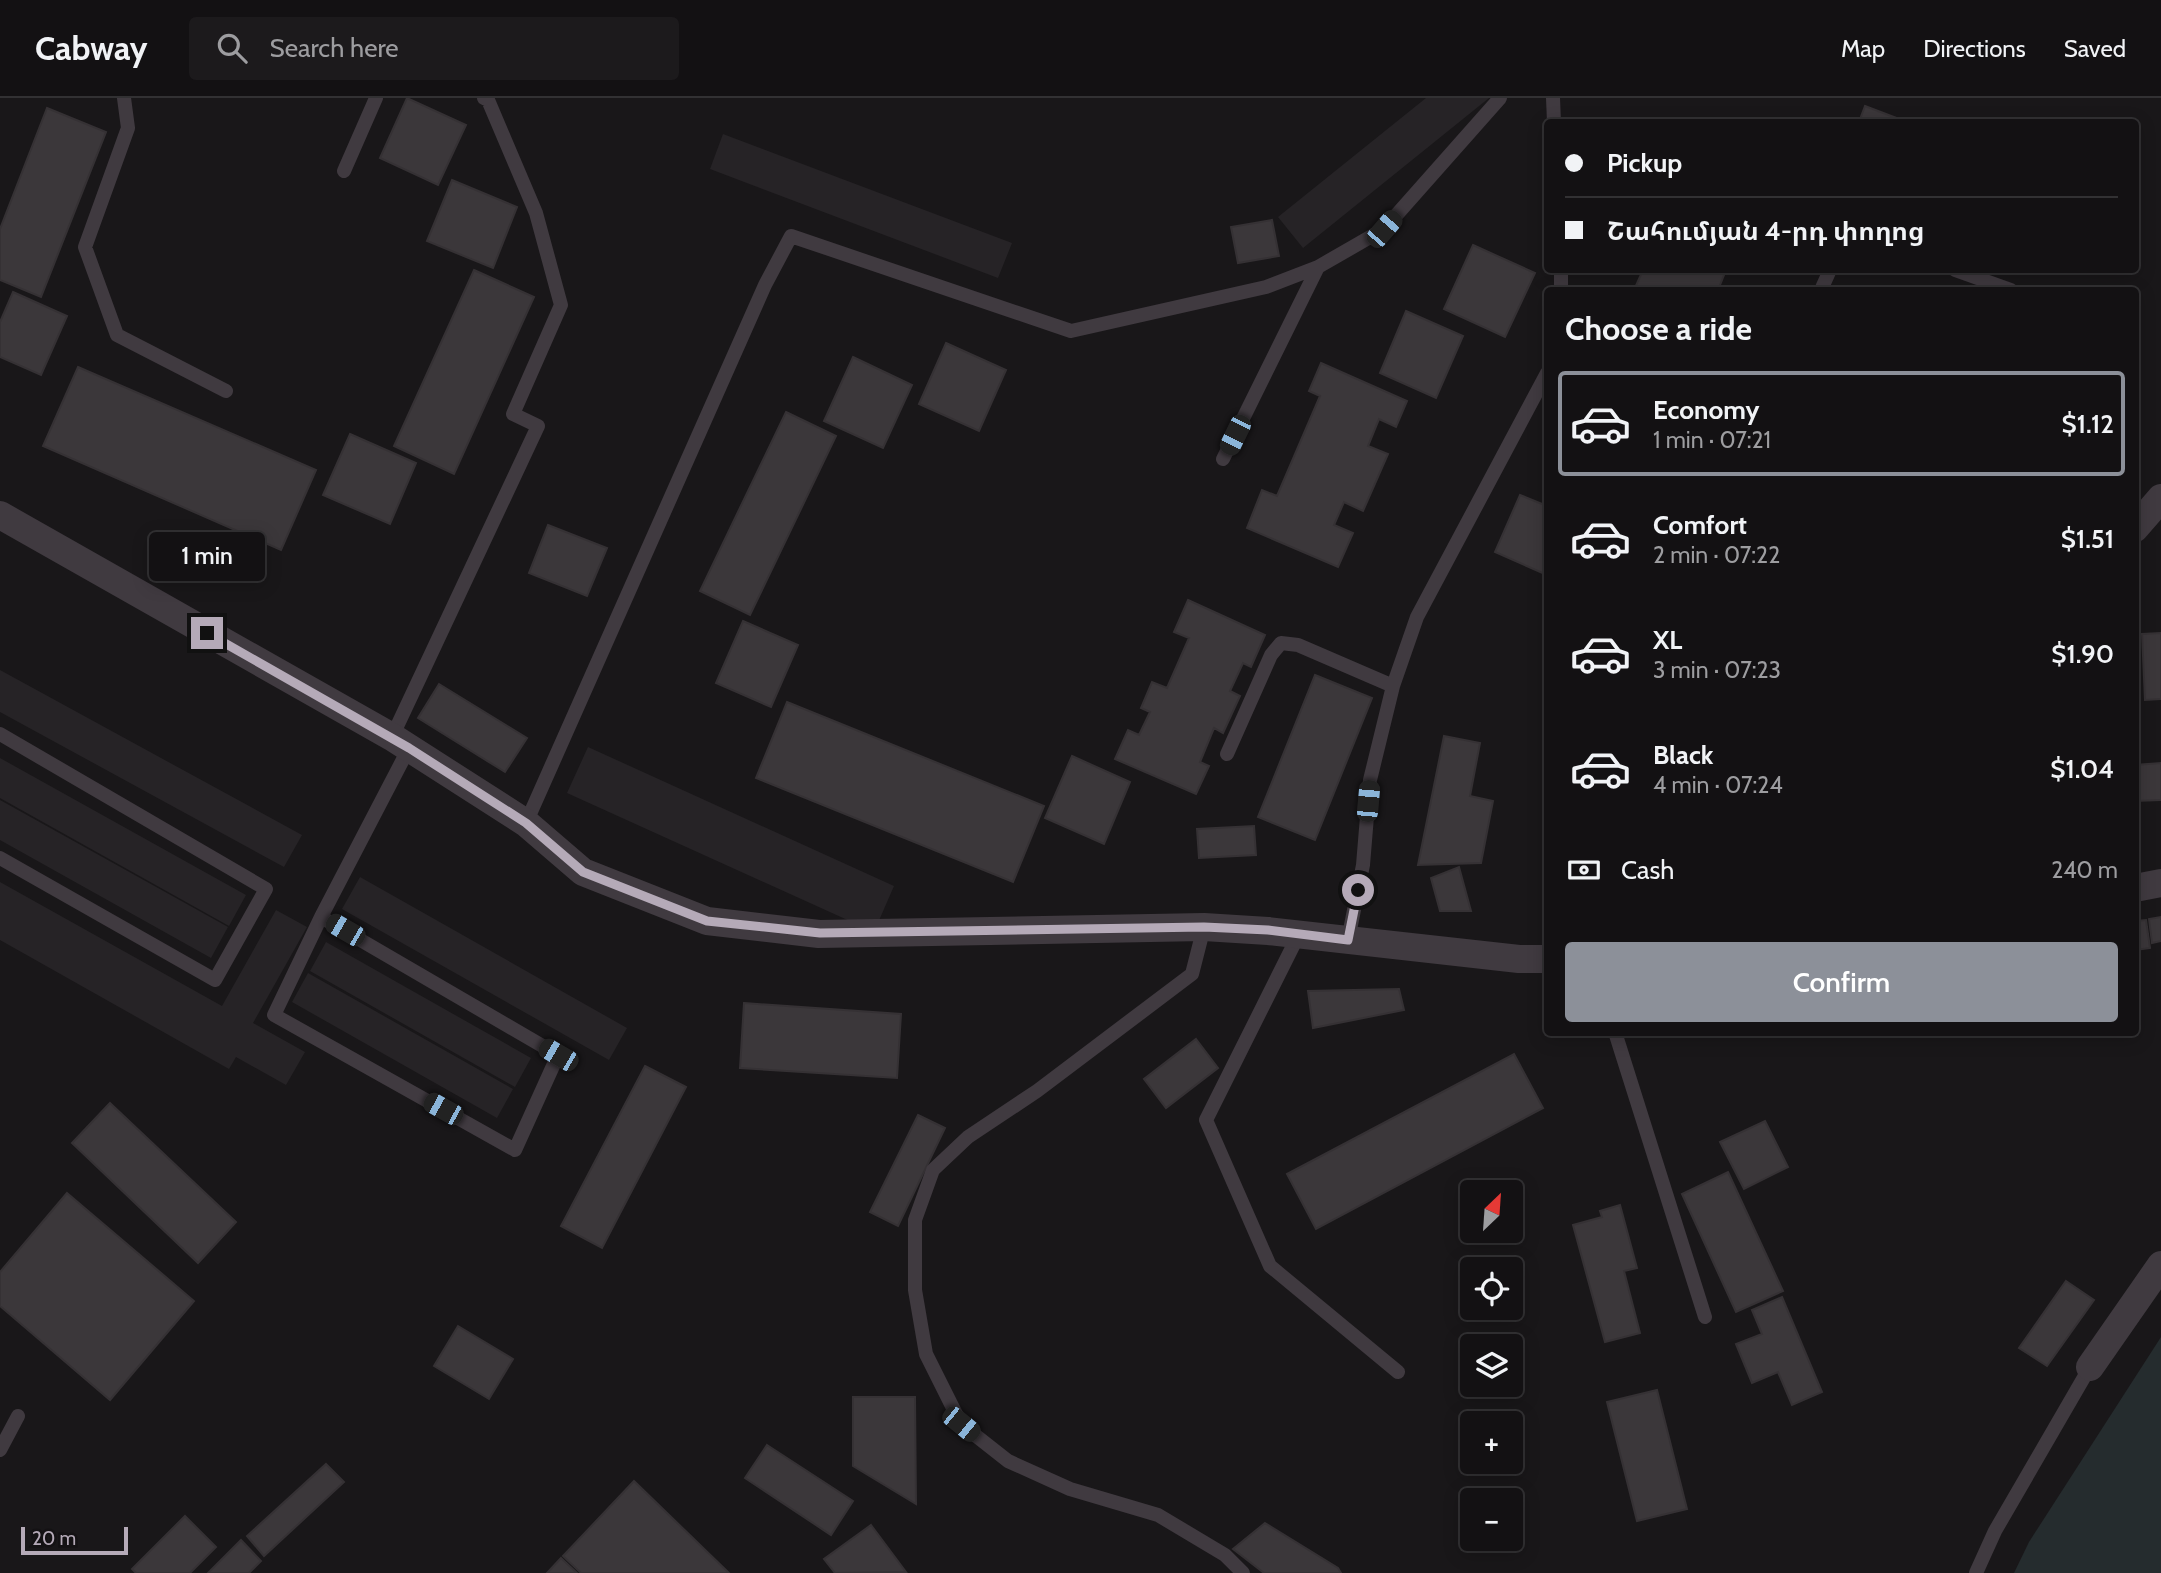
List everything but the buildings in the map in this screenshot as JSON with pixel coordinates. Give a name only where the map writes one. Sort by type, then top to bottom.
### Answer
[{"type":"street","points":[[2139,523],[2161,498]]},
{"type":"street","points":[[0,515],[400,743],[526,823],[583,872],[707,921],[820,933],[1204,927],[1299,934],[1519,959],[1544,959]]},
{"type":"street","points":[[2139,887],[2161,883]]},
{"type":"street","points":[[2090,1367],[2161,1265]]},
{"type":"lane","points":[[124,98],[128,128],[85,247],[117,335],[226,391]]},
{"type":"lane","points":[[344,171],[376,98]]},
{"type":"lane","points":[[321,916],[558,1055],[515,1150],[274,1015],[400,743],[538,426],[513,414],[561,305],[536,213],[488,100],[484,98]]},
{"type":"lane","points":[[526,823],[765,285],[791,236],[1071,331],[1266,287],[1318,267],[1384,229],[1500,98]]},
{"type":"lane","points":[[1553,98],[1554,119]]},
{"type":"lane","points":[[1223,459],[1318,267]]},
{"type":"lane","points":[[1963,273],[2003,287]]},
{"type":"lane","points":[[1348,940],[1363,865],[1370,780],[1393,686],[1417,617],[1544,379]]},
{"type":"lane","points":[[1227,754],[1271,655],[1281,643],[1298,645],[1393,686]]},
{"type":"lane","points":[[0,734],[266,889],[215,980],[0,858]]},
{"type":"lane","points":[[1204,927],[1192,974],[1037,1091],[968,1137],[933,1170],[915,1220],[915,1290],[926,1354],[961,1424],[1008,1461],[1070,1489],[1158,1515],[1225,1555],[1243,1573]]},
{"type":"lane","points":[[1299,934],[1206,1120],[1270,1266],[1398,1371]]},
{"type":"lane","points":[[1616,1036],[1705,1317]]},
{"type":"lane","points":[[1976,1573],[1996,1531],[2090,1367]]},
{"type":"lane","points":[[0,1450],[18,1416]]},
{"type":"shaded area","points":[[1426,98],[1489,98],[1303,248],[1278,217]]},
{"type":"shaded area","points":[[723,134],[1012,243],[998,278],[710,169]]},
{"type":"shaded area","points":[[0,670],[302,835],[284,867],[0,712]]},
{"type":"shaded area","points":[[588,747],[894,886],[874,932],[567,793]]},
{"type":"shaded area","points":[[0,758],[246,895],[229,926],[0,798]]},
{"type":"shaded area","points":[[0,800],[228,927],[211,958],[0,840]]},
{"type":"shaded area","points":[[360,877],[627,1028],[609,1060],[342,909]]},
{"type":"shaded area","points":[[0,882],[222,1006],[276,910],[307,927],[253,1023],[305,1052],[286,1085],[236,1057],[229,1069],[0,940]]},
{"type":"shaded area","points":[[326,942],[531,1058],[515,1087],[310,971]]},
{"type":"shaded area","points":[[308,973],[513,1089],[497,1118],[292,1002]]},
{"type":"shaded area","points":[[2161,1337],[2161,1573],[2014,1573],[2029,1542]]},
{"type":"route","points":[[207,633],[409,748],[526,823],[583,872],[707,921],[820,933],[1204,927],[1268,930],[1348,940],[1358,890]]}]
